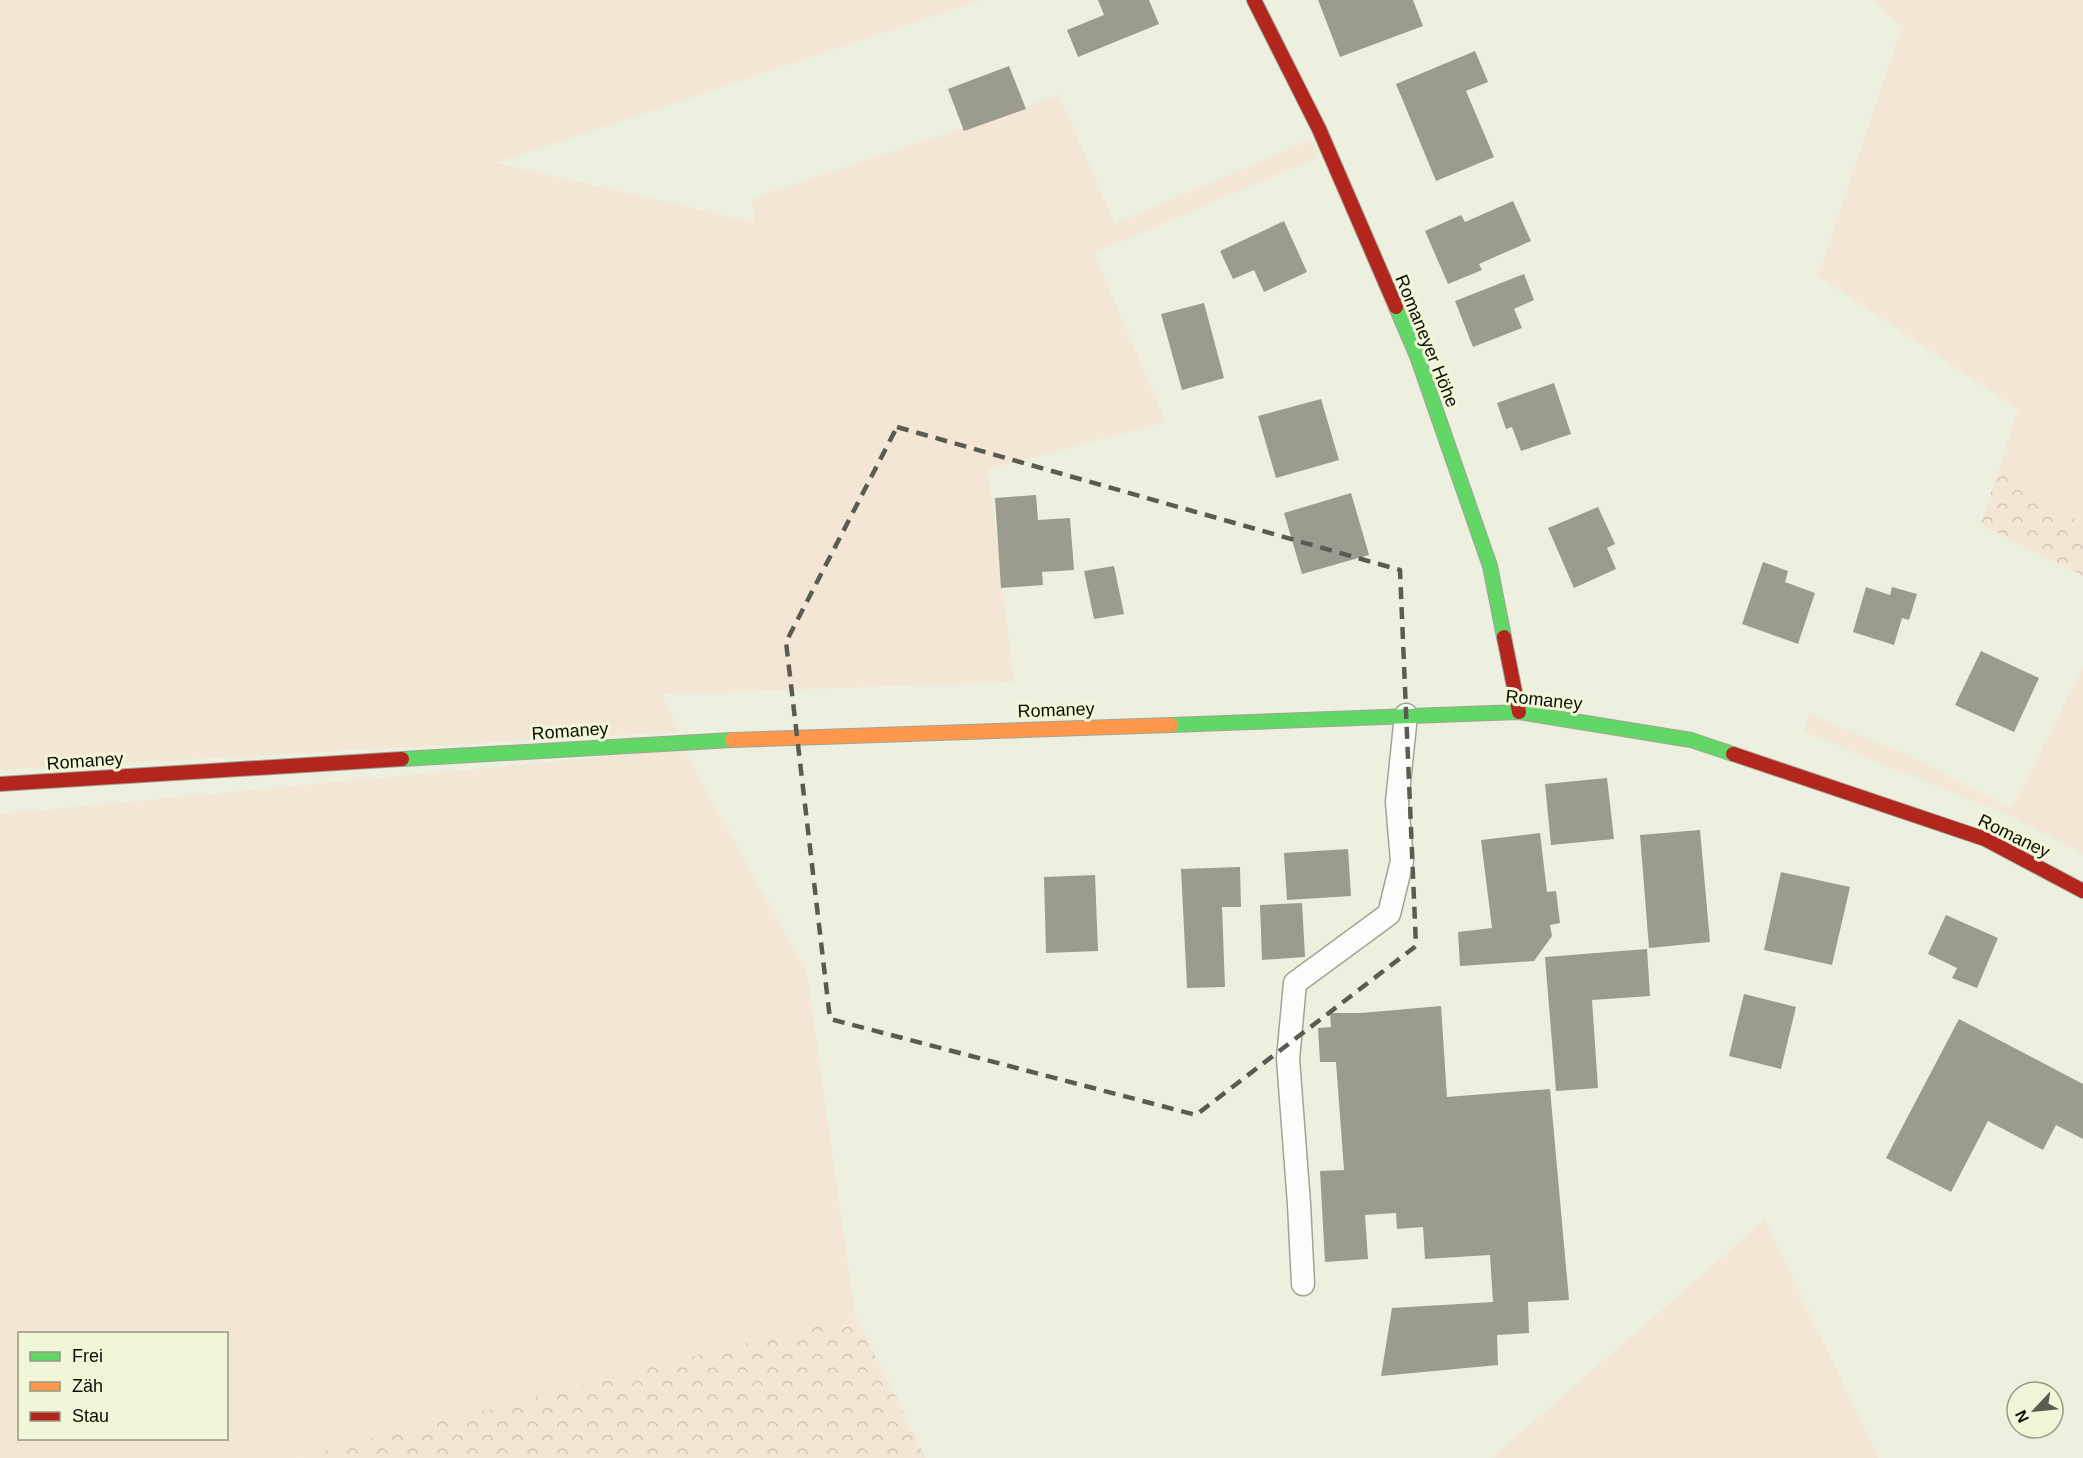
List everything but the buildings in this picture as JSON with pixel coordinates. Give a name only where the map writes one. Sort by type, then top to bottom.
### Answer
[{"type":"main road","name":"Romaneyer Höhe","points":[[1254,0],[1319,129],[1417,356],[1490,566],[1519,712]]},
{"type":"main road","name":"Romaney","points":[[0,784],[689,742],[1519,712],[1691,740],[1985,839],[2083,891]]},
{"type":"lane","points":[[1302,1284],[1299,1204],[1288,1059],[1295,983],[1389,914],[1402,861],[1397,802],[1406,716]]},
{"type":"highlighted area","points":[[897,427],[1400,570],[1416,946],[1196,1115],[830,1019],[786,642]]},
{"type":"green space","points":[[0,0],[981,0],[496,163],[754,222],[752,199],[1059,95],[1115,224],[1311,140],[1318,157],[1094,253],[1166,422],[988,469],[1014,682],[662,694],[679,732],[0,770]]},
{"type":"green space","points":[[1872,0],[2083,0],[2083,524],[1999,469],[2018,409],[1818,276],[1902,27]]},
{"type":"green space","points":[[1999,469],[2083,524],[2083,576],[1980,524]]},
{"type":"green space","points":[[2083,667],[2083,854],[2007,814],[1804,732],[1809,714],[1904,754],[2011,808]]},
{"type":"green space","points":[[684,749],[807,973],[855,1315],[298,1458],[0,1458],[0,814]]},
{"type":"green space","points":[[1765,1220],[1879,1458],[1492,1458]]},
{"type":"green space","points":[[855,1315],[926,1458],[298,1458]]},
{"type":"traffic: fast","points":[[1396,307],[1417,356],[1490,566],[1504,637]]},
{"type":"traffic: fast","points":[[1171,725],[1519,712],[1691,740],[1733,754]]},
{"type":"traffic: fast","points":[[402,759],[732,740]]},
{"type":"traffic: slow","points":[[732,740],[1171,725]]},
{"type":"traffic: jam","points":[[1254,0],[1319,129],[1396,307]]},
{"type":"traffic: jam","points":[[1504,637],[1519,712]]},
{"type":"traffic: jam","points":[[1733,754],[1985,839],[2083,891]]},
{"type":"traffic: jam","points":[[0,784],[402,759]]}]
